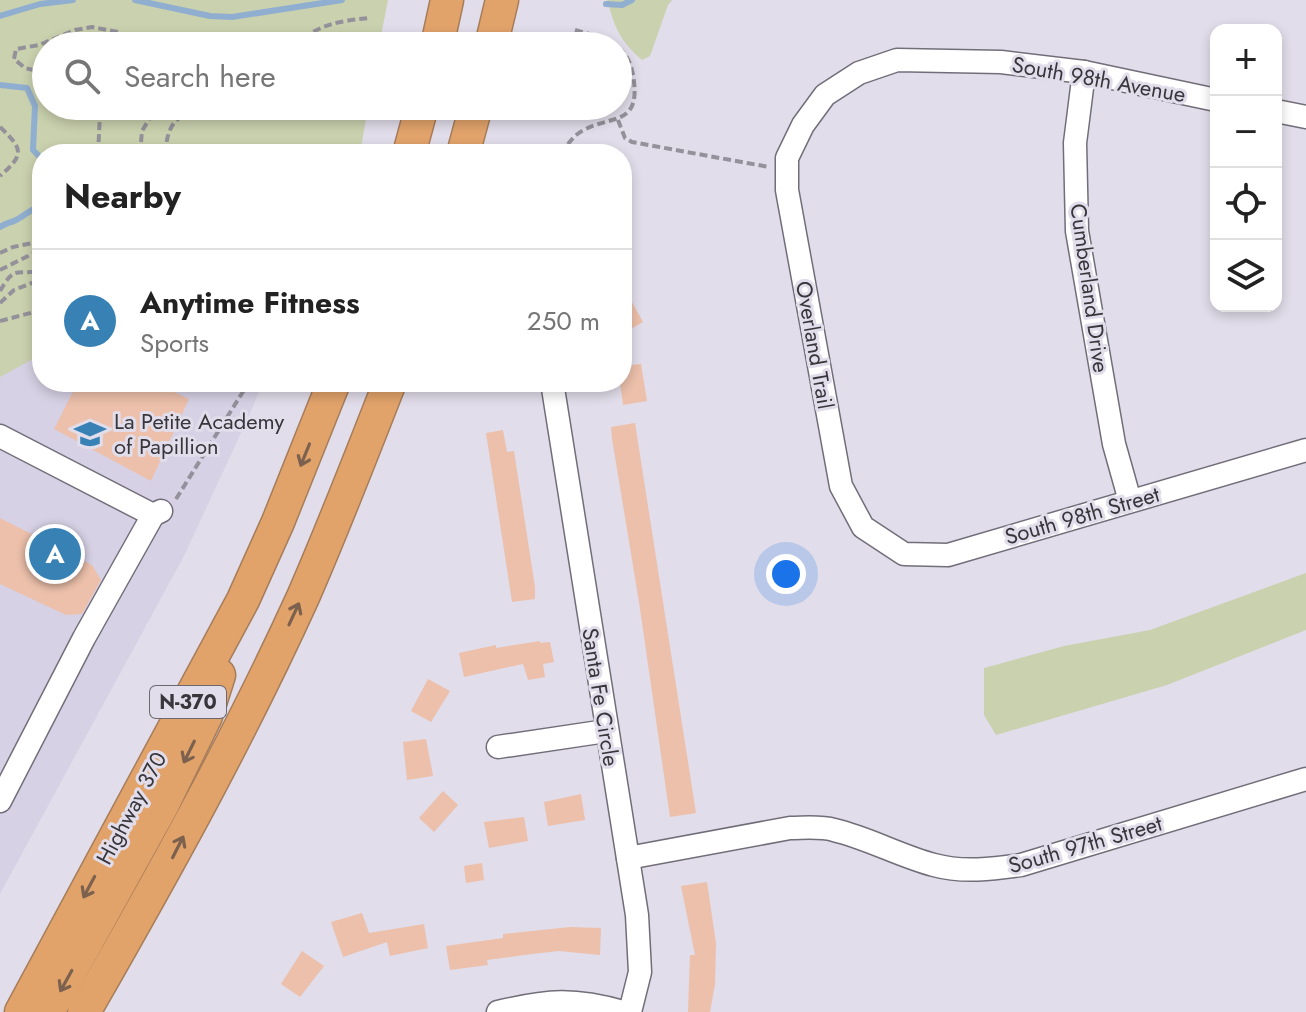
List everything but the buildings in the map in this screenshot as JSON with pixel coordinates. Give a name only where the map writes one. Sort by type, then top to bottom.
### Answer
[{"type":"highway","points":[[440,32],[447,0]]},
{"type":"highway","points":[[494,32],[502,0]]},
{"type":"highway","points":[[412,144],[418,120]]},
{"type":"highway","points":[[466,144],[472,120]]},
{"type":"highway","name":"Highway 370","points":[[21,1012],[243,600],[330,392]]},
{"type":"highway","name":"N-370","points":[[84,1012],[166,870],[254,700],[303,596],[386,392]]},
{"type":"highway","points":[[48,1012],[162,806],[206,716],[243,600]]},
{"type":"street","name":"South 98th Avenue","points":[[787,164],[803,125],[825,95],[859,73],[897,60],[1001,62],[1084,72],[1210,99]]},
{"type":"street","name":"Cumberland Drive","points":[[1084,72],[1075,143],[1077,231],[1114,444],[1130,501]]},
{"type":"street","points":[[1282,112],[1306,117]]},
{"type":"street","name":"Overland Trail","points":[[787,164],[792,218],[841,486],[863,527]]},
{"type":"street","name":"Santa Fe Circle","points":[[554,392],[637,915],[640,972],[630,1012]]},
{"type":"street","points":[[0,436],[157,513],[84,638],[0,801]]},
{"type":"street","name":"South 98th Street","points":[[863,527],[904,554],[948,555],[1306,450]]},
{"type":"street","points":[[498,747],[606,731]]},
{"type":"street","name":"South 97th Street","points":[[628,858],[790,828],[811,827],[832,829],[935,865],[974,870],[998,868],[1021,865],[1306,779]]},
{"type":"street","points":[[498,1012],[542,1002],[584,1002],[623,1012]]},
{"type":"path","points":[[314,32],[338,21],[370,18]]},
{"type":"path","points":[[70,32],[92,27],[118,32]]},
{"type":"path","points":[[575,30],[582,32]]},
{"type":"path","points":[[32,46],[16,49],[14,59],[32,70]]},
{"type":"path","points":[[632,81],[632,103]]},
{"type":"path","points":[[99,144],[100,120]]},
{"type":"path","points":[[141,144],[142,131],[149,120]]},
{"type":"path","points":[[167,144],[170,126],[175,120]]},
{"type":"path","points":[[570,144],[581,131],[618,120],[625,138],[632,142],[787,164]]},
{"type":"path","points":[[0,127],[17,143],[19,152],[17,161],[0,176]]},
{"type":"path","points":[[0,253],[32,242]]},
{"type":"path","points":[[0,270],[32,254]]},
{"type":"path","points":[[0,291],[12,273],[32,272]]},
{"type":"path","points":[[0,303],[14,290],[32,283]]},
{"type":"path","points":[[0,321],[32,313]]},
{"type":"path","points":[[157,513],[179,496],[243,392]]},
{"type":"shaded area","points":[[32,323],[32,392],[258,392],[184,556],[0,894],[0,332]]},
{"type":"green space","points":[[0,0],[388,0],[382,32],[32,32],[32,120],[366,120],[362,144],[32,144],[32,359],[0,377]]},
{"type":"green space","points":[[607,0],[672,0],[650,56],[642,60],[632,50],[632,32],[619,32]]},
{"type":"green space","points":[[1306,573],[1306,630],[1167,685],[996,735],[984,715],[984,668],[1064,646],[1150,630]]},
{"type":"waterway","points":[[0,16],[40,4],[73,0]]},
{"type":"waterway","points":[[135,0],[210,16],[232,17],[342,0]]},
{"type":"waterway","points":[[606,4],[622,5],[632,0]]},
{"type":"waterway","points":[[0,85],[27,88],[32,99]]},
{"type":"waterway","points":[[33,144],[34,120]]},
{"type":"waterway","points":[[0,227],[32,210]]},
{"type":"place","name":"La Petite Academy of Papillion","points":[[90,434]]},
{"type":"place","name":"Anytime Fitness","points":[[55,554]]}]
